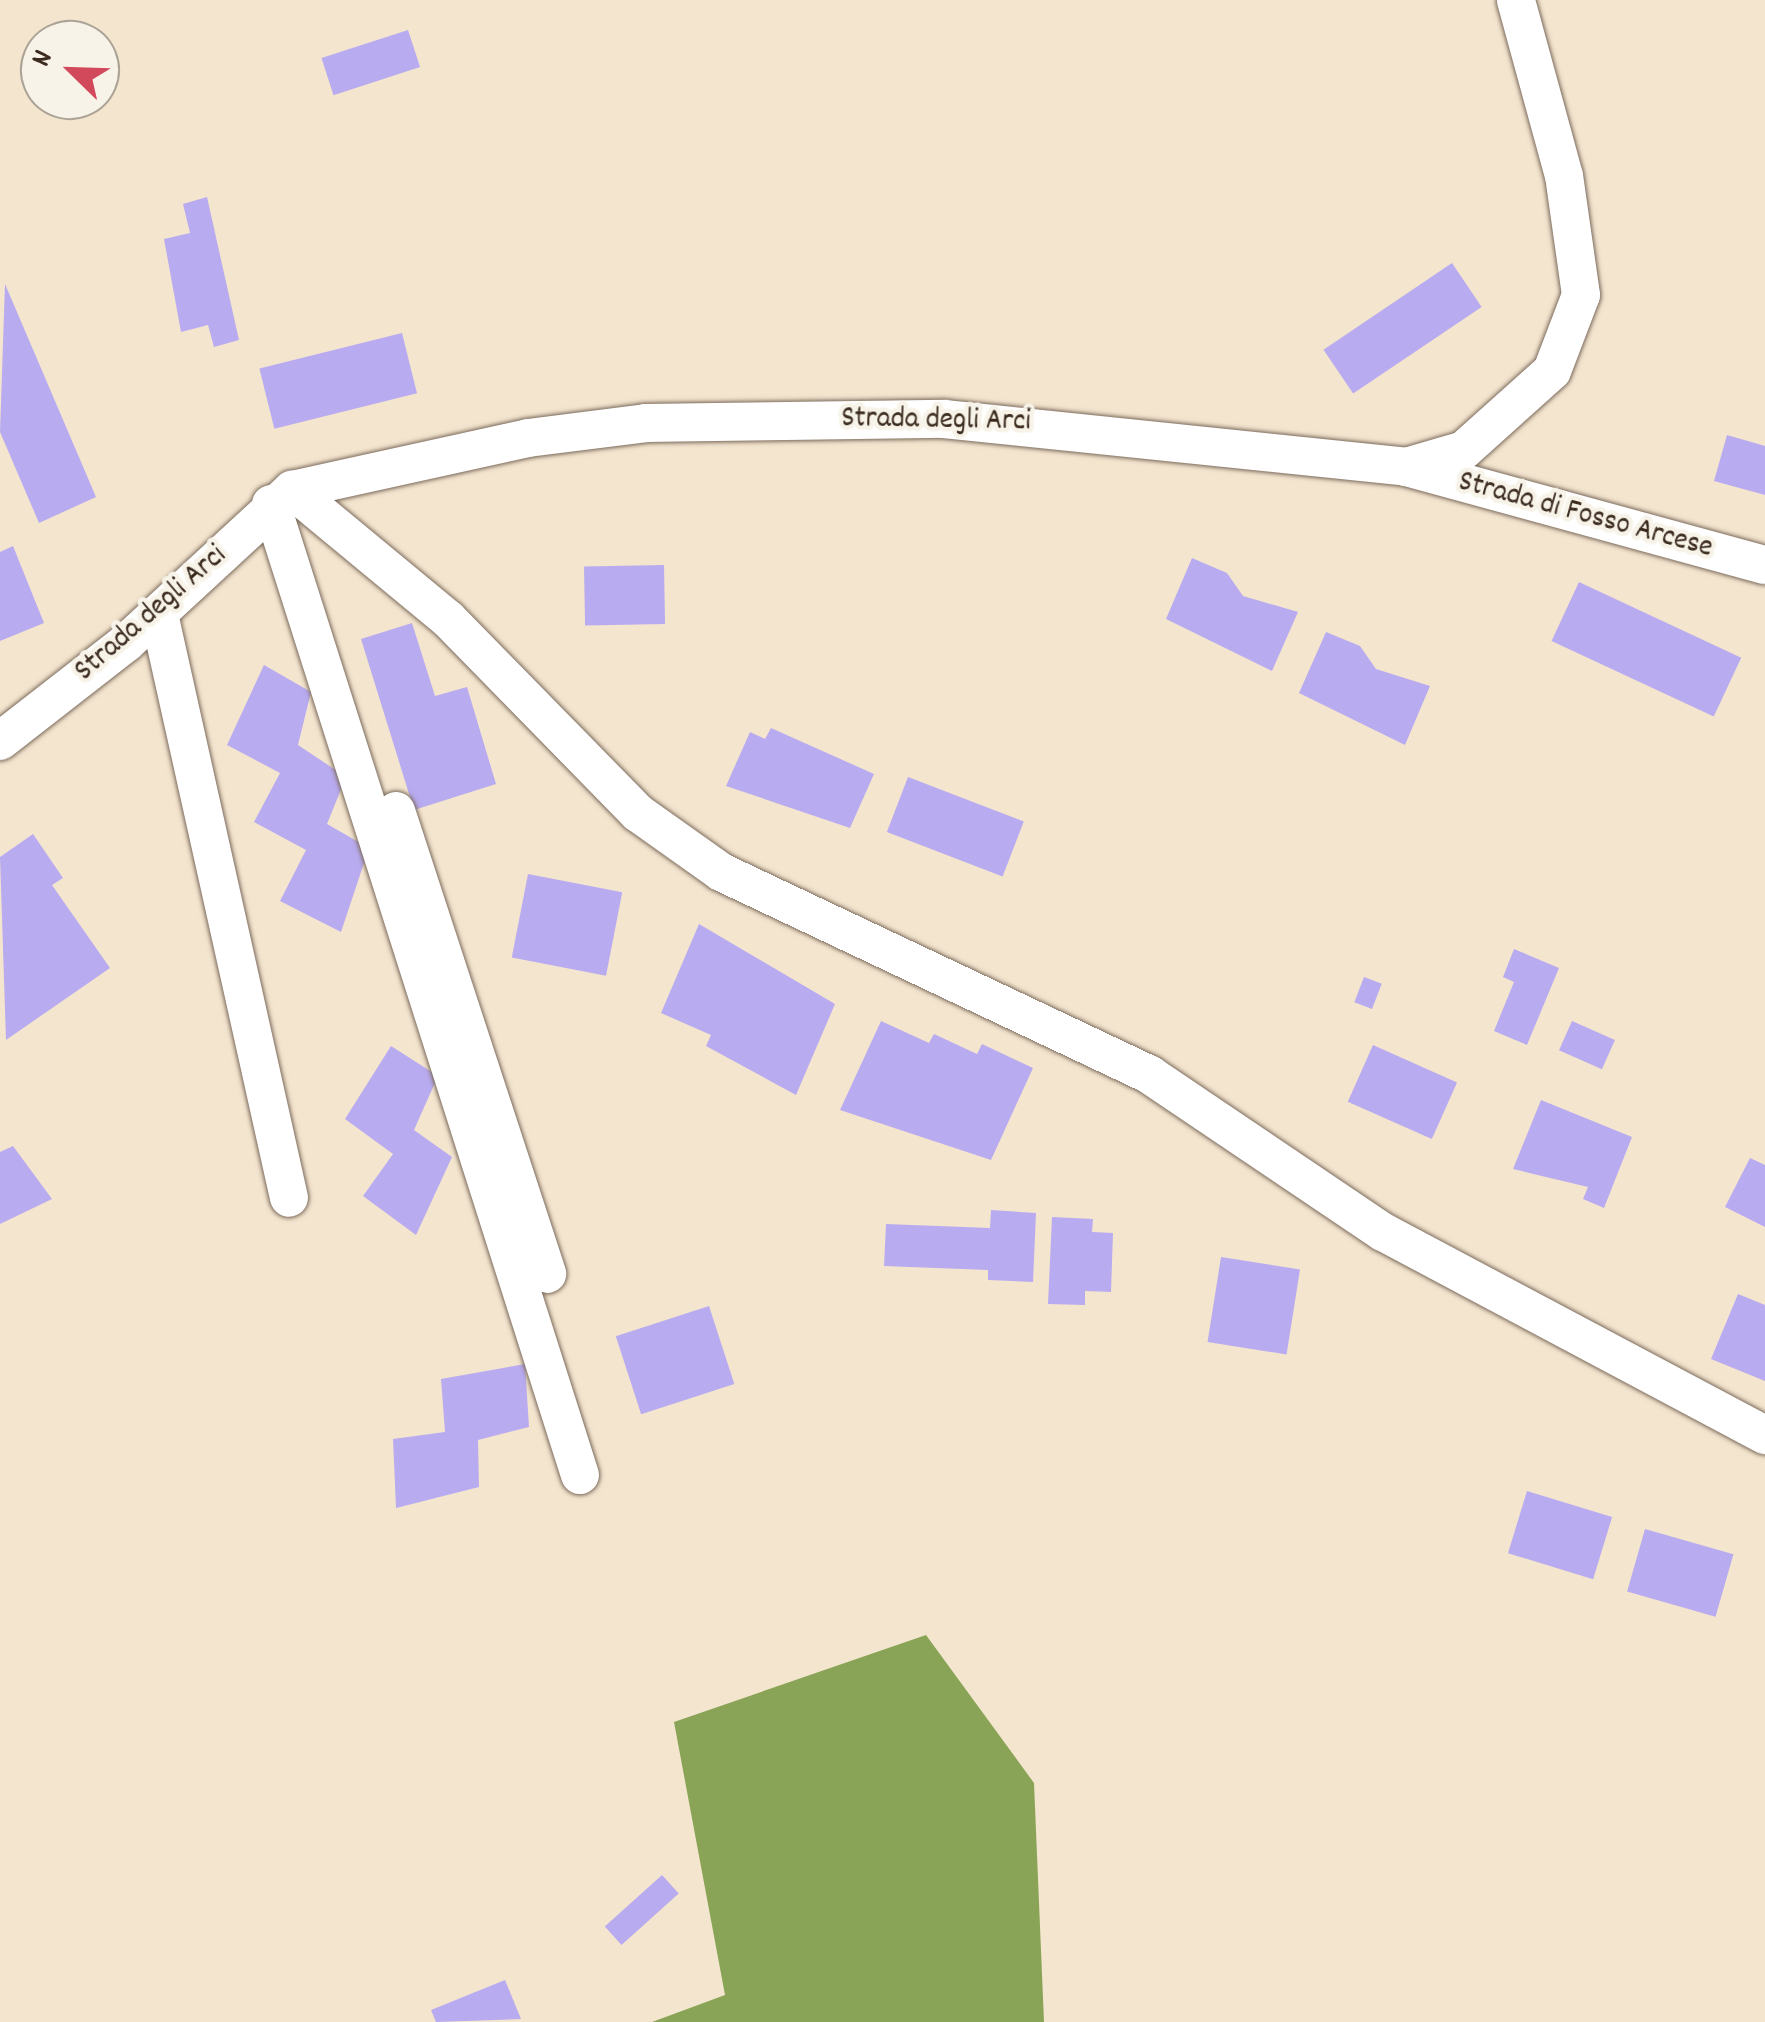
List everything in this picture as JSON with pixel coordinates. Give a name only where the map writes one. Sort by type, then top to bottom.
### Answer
[{"type":"street","name":"Strada degli Arci","points":[[0,741],[159,614],[282,497],[566,432],[708,421],[986,420],[1406,467],[1464,450],[1508,420],[1552,371],[1576,321],[1570,207],[1516,0]]},
{"type":"street","name":"Strada di Fosso Arcese","points":[[1406,467],[1765,565]]},
{"type":"street","points":[[282,497],[547,1274]]},
{"type":"street","points":[[282,497],[448,618],[638,813],[722,872],[1150,1075],[1383,1232],[1765,1435]]},
{"type":"street","points":[[282,497],[580,1474]]},
{"type":"street","points":[[159,614],[289,1198]]},
{"type":"green space","points":[[926,1635],[1034,1783],[1044,2022],[652,2022],[725,1995],[674,1722]]},
{"type":"building","points":[[408,30],[420,67],[334,95],[321,58]]},
{"type":"building","points":[[207,197],[239,340],[214,347],[208,325],[181,332],[164,239],[190,233],[183,204]]},
{"type":"building","points":[[1452,263],[1482,307],[1353,394],[1323,350]]},
{"type":"building","points":[[5,284],[96,497],[39,523],[0,432]]},
{"type":"building","points":[[402,333],[417,393],[274,429],[259,369]]},
{"type":"building","points":[[1727,435],[1765,446],[1765,495],[1714,481]]},
{"type":"building","points":[[13,546],[44,623],[0,641],[0,552]]},
{"type":"building","points":[[1192,558],[1227,573],[1243,596],[1298,612],[1272,671],[1166,619]]},
{"type":"building","points":[[664,565],[665,624],[585,625],[584,566]]},
{"type":"building","points":[[1579,582],[1741,658],[1714,717],[1552,641]]},
{"type":"building","points":[[412,623],[435,696],[467,687],[496,784],[414,810],[361,639]]},
{"type":"building","points":[[1326,632],[1360,646],[1376,669],[1430,686],[1405,745],[1299,693]]},
{"type":"building","points":[[264,665],[311,692],[298,745],[346,777],[327,824],[369,848],[341,932],[280,901],[306,850],[254,822],[280,773],[227,745]]},
{"type":"building","points":[[771,728],[874,774],[850,828],[726,786],[750,732],[765,739]]},
{"type":"building","points":[[908,777],[1024,821],[1003,877],[887,832]]},
{"type":"building","points":[[33,834],[63,878],[52,885],[110,968],[6,1040],[0,857]]},
{"type":"building","points":[[528,874],[622,892],[606,976],[512,957]]},
{"type":"building","points":[[699,924],[835,1004],[796,1095],[706,1046],[711,1035],[661,1013]]},
{"type":"building","points":[[1514,949],[1559,968],[1527,1045],[1494,1031],[1514,982],[1503,977]]},
{"type":"building","points":[[1364,977],[1382,984],[1372,1009],[1354,1002]]},
{"type":"building","points":[[881,1021],[929,1043],[934,1034],[977,1054],[982,1044],[1033,1068],[991,1160],[840,1110]]},
{"type":"building","points":[[1572,1021],[1615,1040],[1602,1069],[1559,1050]]},
{"type":"building","points":[[1373,1045],[1457,1082],[1432,1139],[1348,1102]]},
{"type":"building","points":[[391,1046],[438,1076],[414,1130],[452,1157],[416,1235],[363,1196],[393,1154],[345,1119]]},
{"type":"building","points":[[1541,1100],[1632,1137],[1604,1208],[1583,1199],[1588,1187],[1513,1169]]},
{"type":"building","points":[[13,1146],[52,1199],[0,1224],[0,1152]]},
{"type":"building","points":[[1750,1158],[1765,1165],[1765,1227],[1725,1207]]},
{"type":"building","points":[[991,1210],[1036,1213],[1033,1282],[988,1280],[988,1270],[884,1266],[886,1224],[990,1228]]},
{"type":"building","points":[[1052,1217],[1093,1219],[1092,1232],[1113,1233],[1111,1292],[1085,1291],[1085,1305],[1048,1304]]},
{"type":"building","points":[[1221,1257],[1300,1270],[1287,1354],[1208,1342]]},
{"type":"building","points":[[1738,1294],[1765,1305],[1765,1381],[1711,1359]]},
{"type":"building","points":[[709,1306],[734,1384],[641,1414],[616,1336]]},
{"type":"building","points":[[525,1364],[529,1427],[478,1440],[479,1487],[396,1508],[393,1439],[445,1432],[441,1379]]},
{"type":"building","points":[[1527,1491],[1612,1517],[1593,1579],[1508,1553]]},
{"type":"building","points":[[1645,1529],[1733,1554],[1716,1617],[1627,1591]]},
{"type":"building","points":[[662,1875],[679,1894],[622,1945],[605,1927]]},
{"type":"building","points":[[505,1980],[521,2019],[436,2022],[431,2010]]}]
